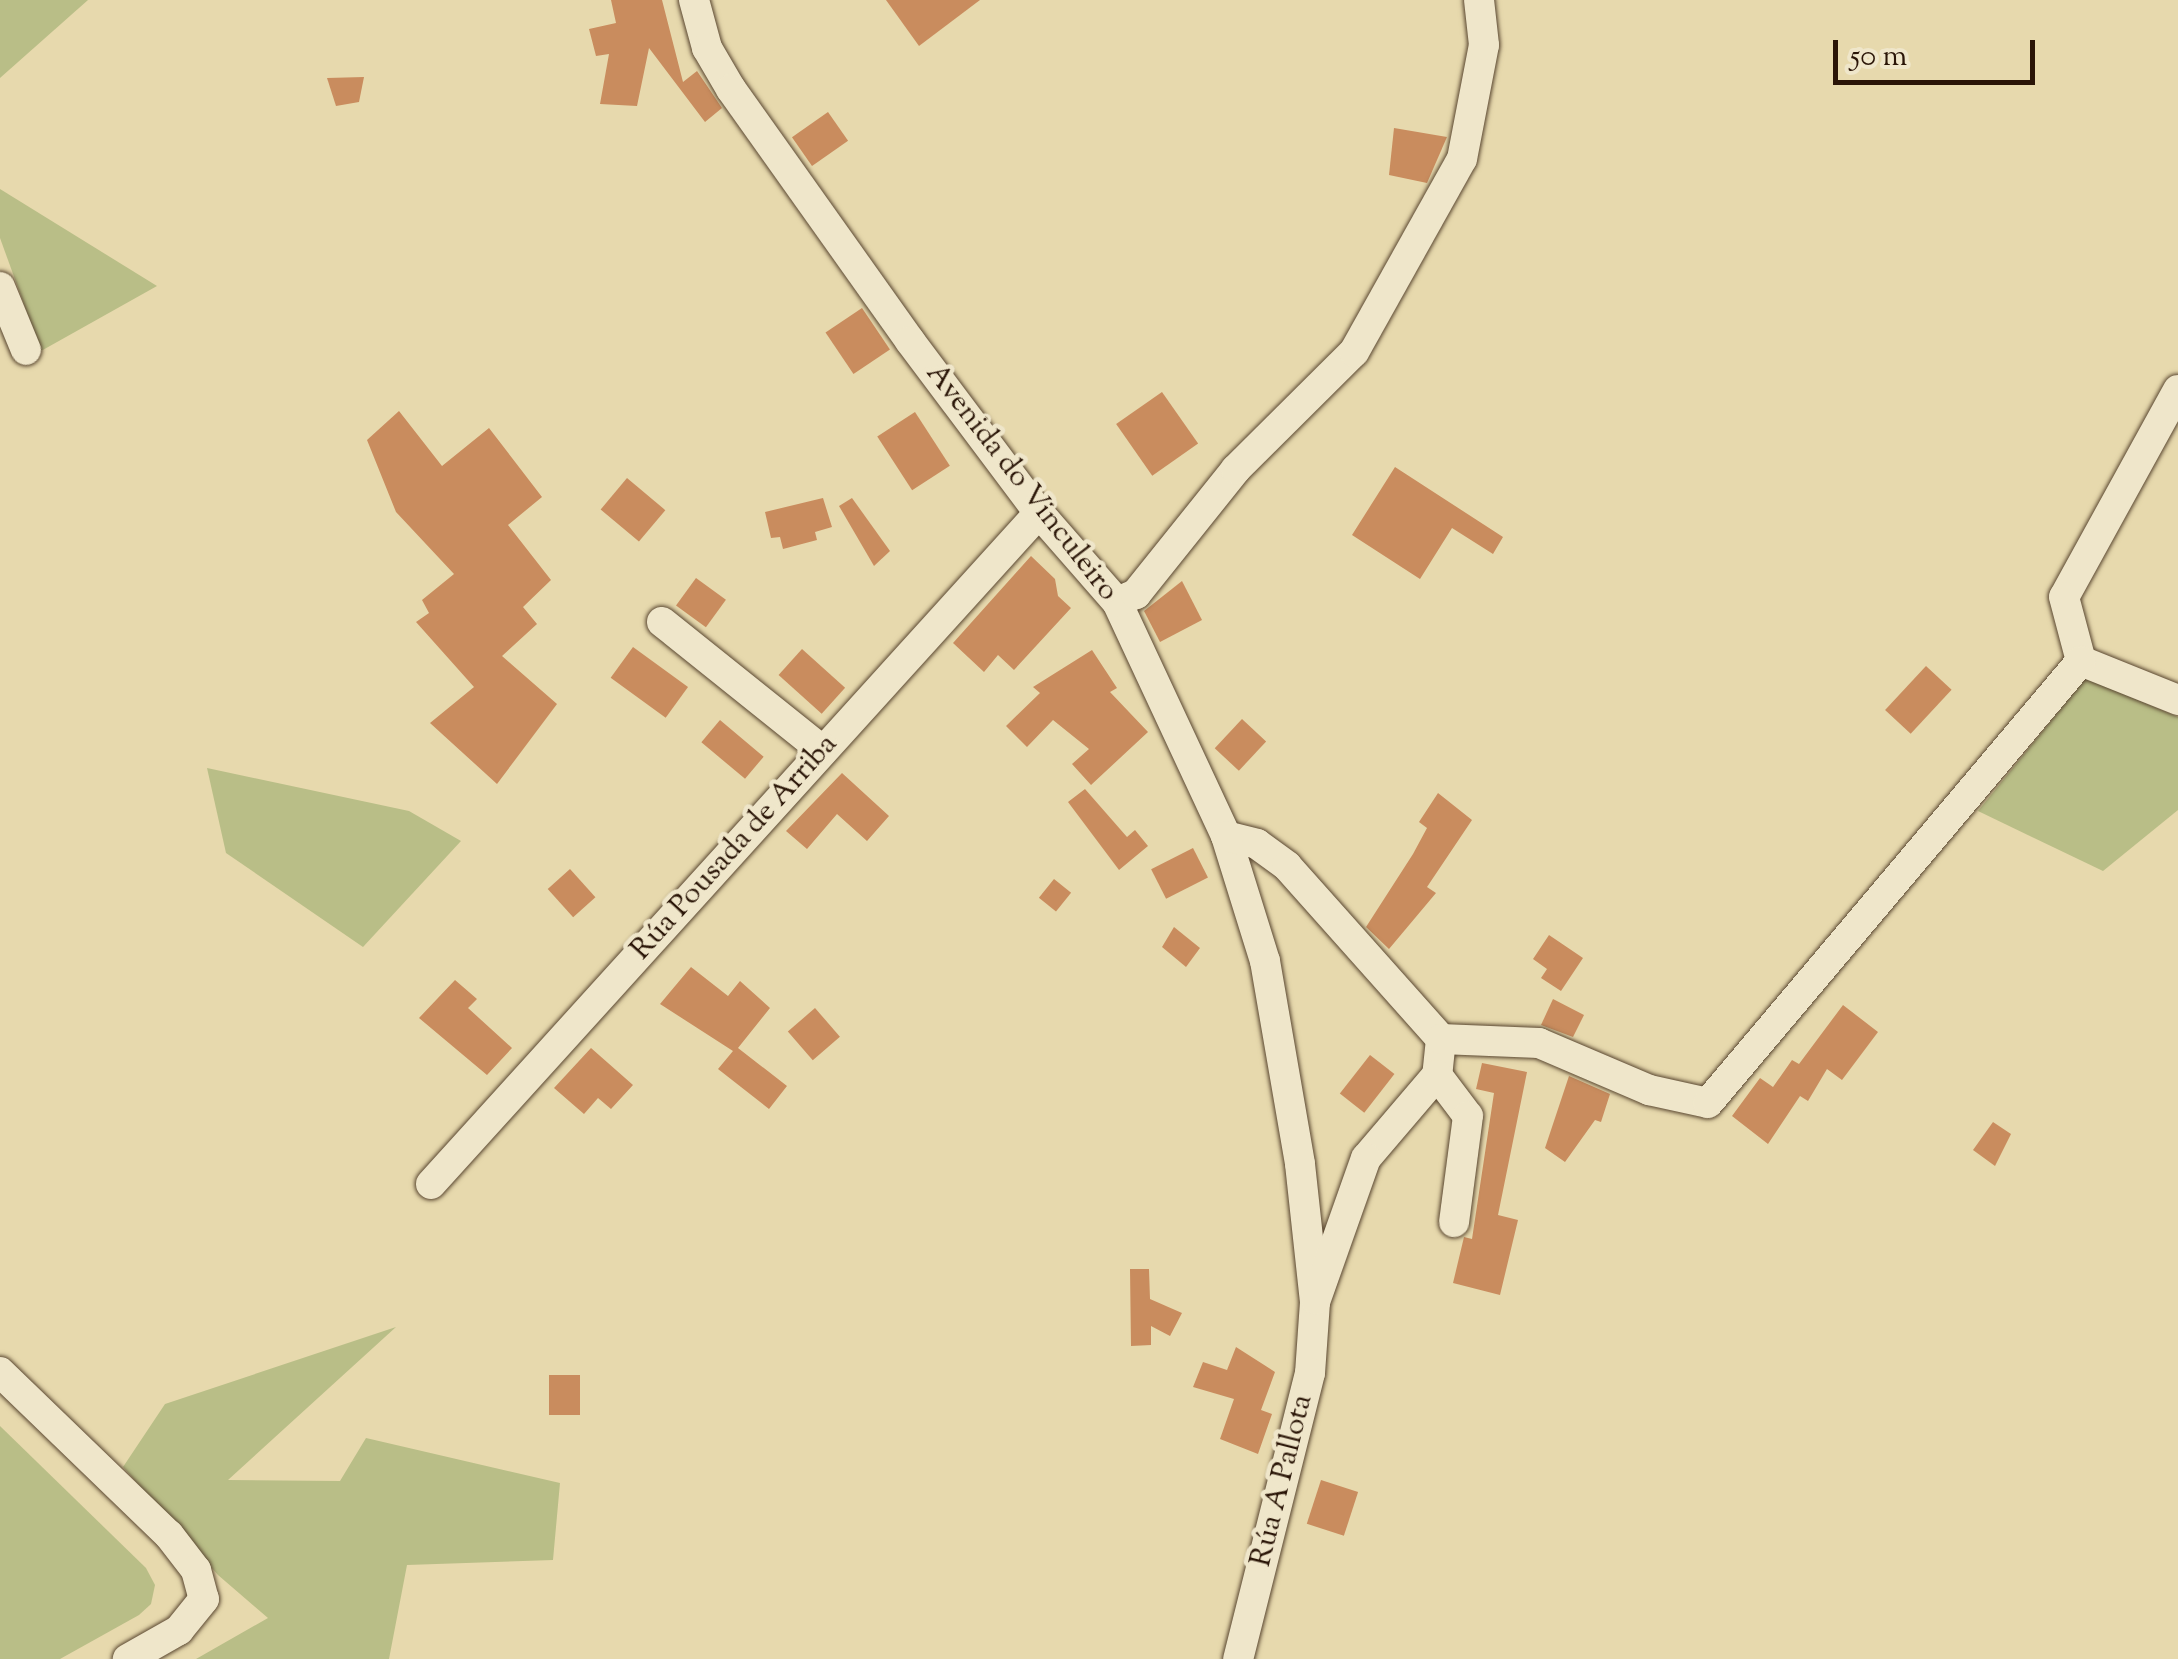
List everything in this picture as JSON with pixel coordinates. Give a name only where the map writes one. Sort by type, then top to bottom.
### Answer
[{"type":"street","name":"Avenida do Vinculeiro","points":[[694,0],[707,48],[731,89],[1039,513],[1117,602],[1226,836],[1264,961],[1300,1164],[1315,1302]]},
{"type":"street","points":[[1117,602],[1136,594],[1236,469],[1354,352],[1462,159],[1484,45],[1479,0]]},
{"type":"street","points":[[0,287],[26,350]]},
{"type":"street","points":[[2081,661],[2064,597],[2074,570],[2178,390]]},
{"type":"street","name":"Rúa Pousada de Arriba","points":[[432,1184],[1039,513]]},
{"type":"street","points":[[662,622],[824,751]]},
{"type":"street","points":[[2081,661],[2178,700]]},
{"type":"street","points":[[1226,836],[1257,844],[1287,866],[1441,1039],[1539,1043],[1650,1090],[1708,1103],[2081,661]]},
{"type":"street","points":[[1315,1302],[1366,1158],[1437,1075],[1441,1039]]},
{"type":"street","points":[[1437,1075],[1468,1116],[1454,1222]]},
{"type":"street","name":"Rúa A Pallota","points":[[1238,1659],[1310,1374],[1315,1302]]},
{"type":"street","points":[[0,1372],[169,1534],[196,1570],[204,1600],[179,1630],[128,1659]]},
{"type":"green space","points":[[0,0],[88,0],[0,78]]},
{"type":"green space","points":[[0,189],[157,286],[41,351],[0,238]]},
{"type":"green space","points":[[2086,678],[2178,717],[2178,810],[2103,871],[1978,811]]},
{"type":"green space","points":[[207,768],[409,811],[461,841],[363,947],[226,853]]},
{"type":"green space","points":[[396,1327],[228,1480],[340,1481],[366,1438],[560,1483],[553,1560],[407,1565],[389,1659],[196,1659],[268,1618],[218,1575],[123,1467],[165,1404]]},
{"type":"green space","points":[[0,1426],[146,1568],[155,1585],[151,1604],[139,1615],[60,1659],[0,1659]]},
{"type":"building","points":[[611,0],[662,0],[683,82],[697,71],[722,108],[705,122],[649,48],[637,106],[600,104],[609,54],[596,56],[589,29],[616,23]]},
{"type":"building","points":[[886,0],[980,0],[919,46]]},
{"type":"building","points":[[364,77],[359,102],[336,106],[327,78]]},
{"type":"building","points":[[828,112],[848,141],[812,166],[792,137]]},
{"type":"building","points":[[1394,128],[1447,137],[1427,183],[1389,175]]},
{"type":"building","points":[[862,308],[890,349],[853,374],[826,333]]},
{"type":"building","points":[[1162,392],[1198,444],[1152,476],[1116,424]]},
{"type":"building","points":[[399,411],[442,466],[489,428],[542,497],[508,525],[551,580],[523,607],[537,624],[502,656],[557,704],[497,784],[430,723],[474,687],[416,622],[429,613],[422,600],[454,574],[396,512],[367,440]]},
{"type":"building","points":[[915,412],[950,466],[912,490],[877,437]]},
{"type":"building","points":[[1395,467],[1503,537],[1493,554],[1452,528],[1420,579],[1352,535]]},
{"type":"building","points":[[627,478],[665,510],[639,542],[601,509]]},
{"type":"building","points":[[823,498],[832,527],[815,532],[817,540],[783,549],[780,537],[771,538],[765,512]]},
{"type":"building","points":[[852,498],[890,551],[874,566],[839,506]]},
{"type":"building","points":[[1031,556],[1055,579],[1058,596],[1071,608],[1014,670],[998,655],[984,672],[953,643]]},
{"type":"building","points":[[696,578],[726,600],[706,627],[676,606]]},
{"type":"building","points":[[1182,581],[1202,620],[1160,642],[1144,611]]},
{"type":"building","points":[[633,647],[688,687],[666,718],[611,678]]},
{"type":"building","points":[[802,649],[845,688],[822,714],[779,675]]},
{"type":"building","points":[[1092,650],[1117,688],[1110,692],[1148,732],[1091,785],[1072,764],[1089,749],[1053,720],[1027,747],[1006,726],[1040,693],[1033,687]]},
{"type":"building","points":[[1926,666],[1952,690],[1911,734],[1885,710]]},
{"type":"building","points":[[1242,719],[1266,742],[1239,771],[1215,748]]},
{"type":"building","points":[[720,720],[764,757],[745,779],[701,742]]},
{"type":"building","points":[[842,773],[889,816],[867,841],[837,814],[807,849],[786,831]]},
{"type":"building","points":[[1085,789],[1127,837],[1135,830],[1148,846],[1119,870],[1068,802]]},
{"type":"building","points":[[1438,793],[1472,820],[1427,887],[1436,893],[1389,949],[1366,927],[1427,828],[1419,822]]},
{"type":"building","points":[[1193,848],[1208,877],[1166,899],[1151,869]]},
{"type":"building","points":[[570,869],[595,897],[573,917],[548,889]]},
{"type":"building","points":[[1054,879],[1071,893],[1056,911],[1039,898]]},
{"type":"building","points":[[1174,927],[1200,948],[1186,967],[1162,947]]},
{"type":"building","points":[[1549,935],[1583,958],[1561,991],[1541,978],[1547,969],[1533,959]]},
{"type":"building","points":[[691,967],[728,996],[740,981],[770,1008],[738,1048],[787,1086],[769,1109],[718,1069],[733,1051],[660,1004]]},
{"type":"building","points":[[455,980],[477,999],[468,1008],[512,1048],[487,1075],[419,1018]]},
{"type":"building","points":[[1553,999],[1584,1015],[1573,1037],[1541,1025]]},
{"type":"building","points":[[1843,1005],[1878,1032],[1842,1080],[1827,1069],[1808,1101],[1800,1096],[1768,1144],[1732,1116],[1760,1078],[1773,1087],[1792,1060],[1799,1064]]},
{"type":"building","points":[[815,1008],[840,1037],[813,1060],[788,1032]]},
{"type":"building","points":[[591,1048],[633,1085],[611,1109],[598,1098],[584,1114],[554,1088]]},
{"type":"building","points":[[1370,1055],[1394,1074],[1364,1113],[1340,1094]]},
{"type":"building","points":[[1482,1063],[1527,1072],[1498,1215],[1518,1220],[1500,1295],[1453,1283],[1464,1237],[1472,1239],[1494,1093],[1476,1089]]},
{"type":"building","points":[[1569,1076],[1610,1094],[1601,1122],[1595,1120],[1565,1162],[1545,1148]]},
{"type":"building","points":[[1993,1122],[2011,1134],[1995,1166],[1973,1150]]},
{"type":"building","points":[[1130,1269],[1149,1269],[1150,1299],[1182,1313],[1170,1336],[1151,1326],[1151,1345],[1131,1346]]},
{"type":"building","points":[[1236,1347],[1275,1372],[1261,1410],[1272,1414],[1258,1454],[1220,1439],[1234,1399],[1193,1387],[1203,1362],[1227,1370]]},
{"type":"building","points":[[549,1375],[580,1375],[580,1415],[549,1415]]},
{"type":"building","points":[[1321,1480],[1358,1492],[1344,1536],[1307,1524]]}]
